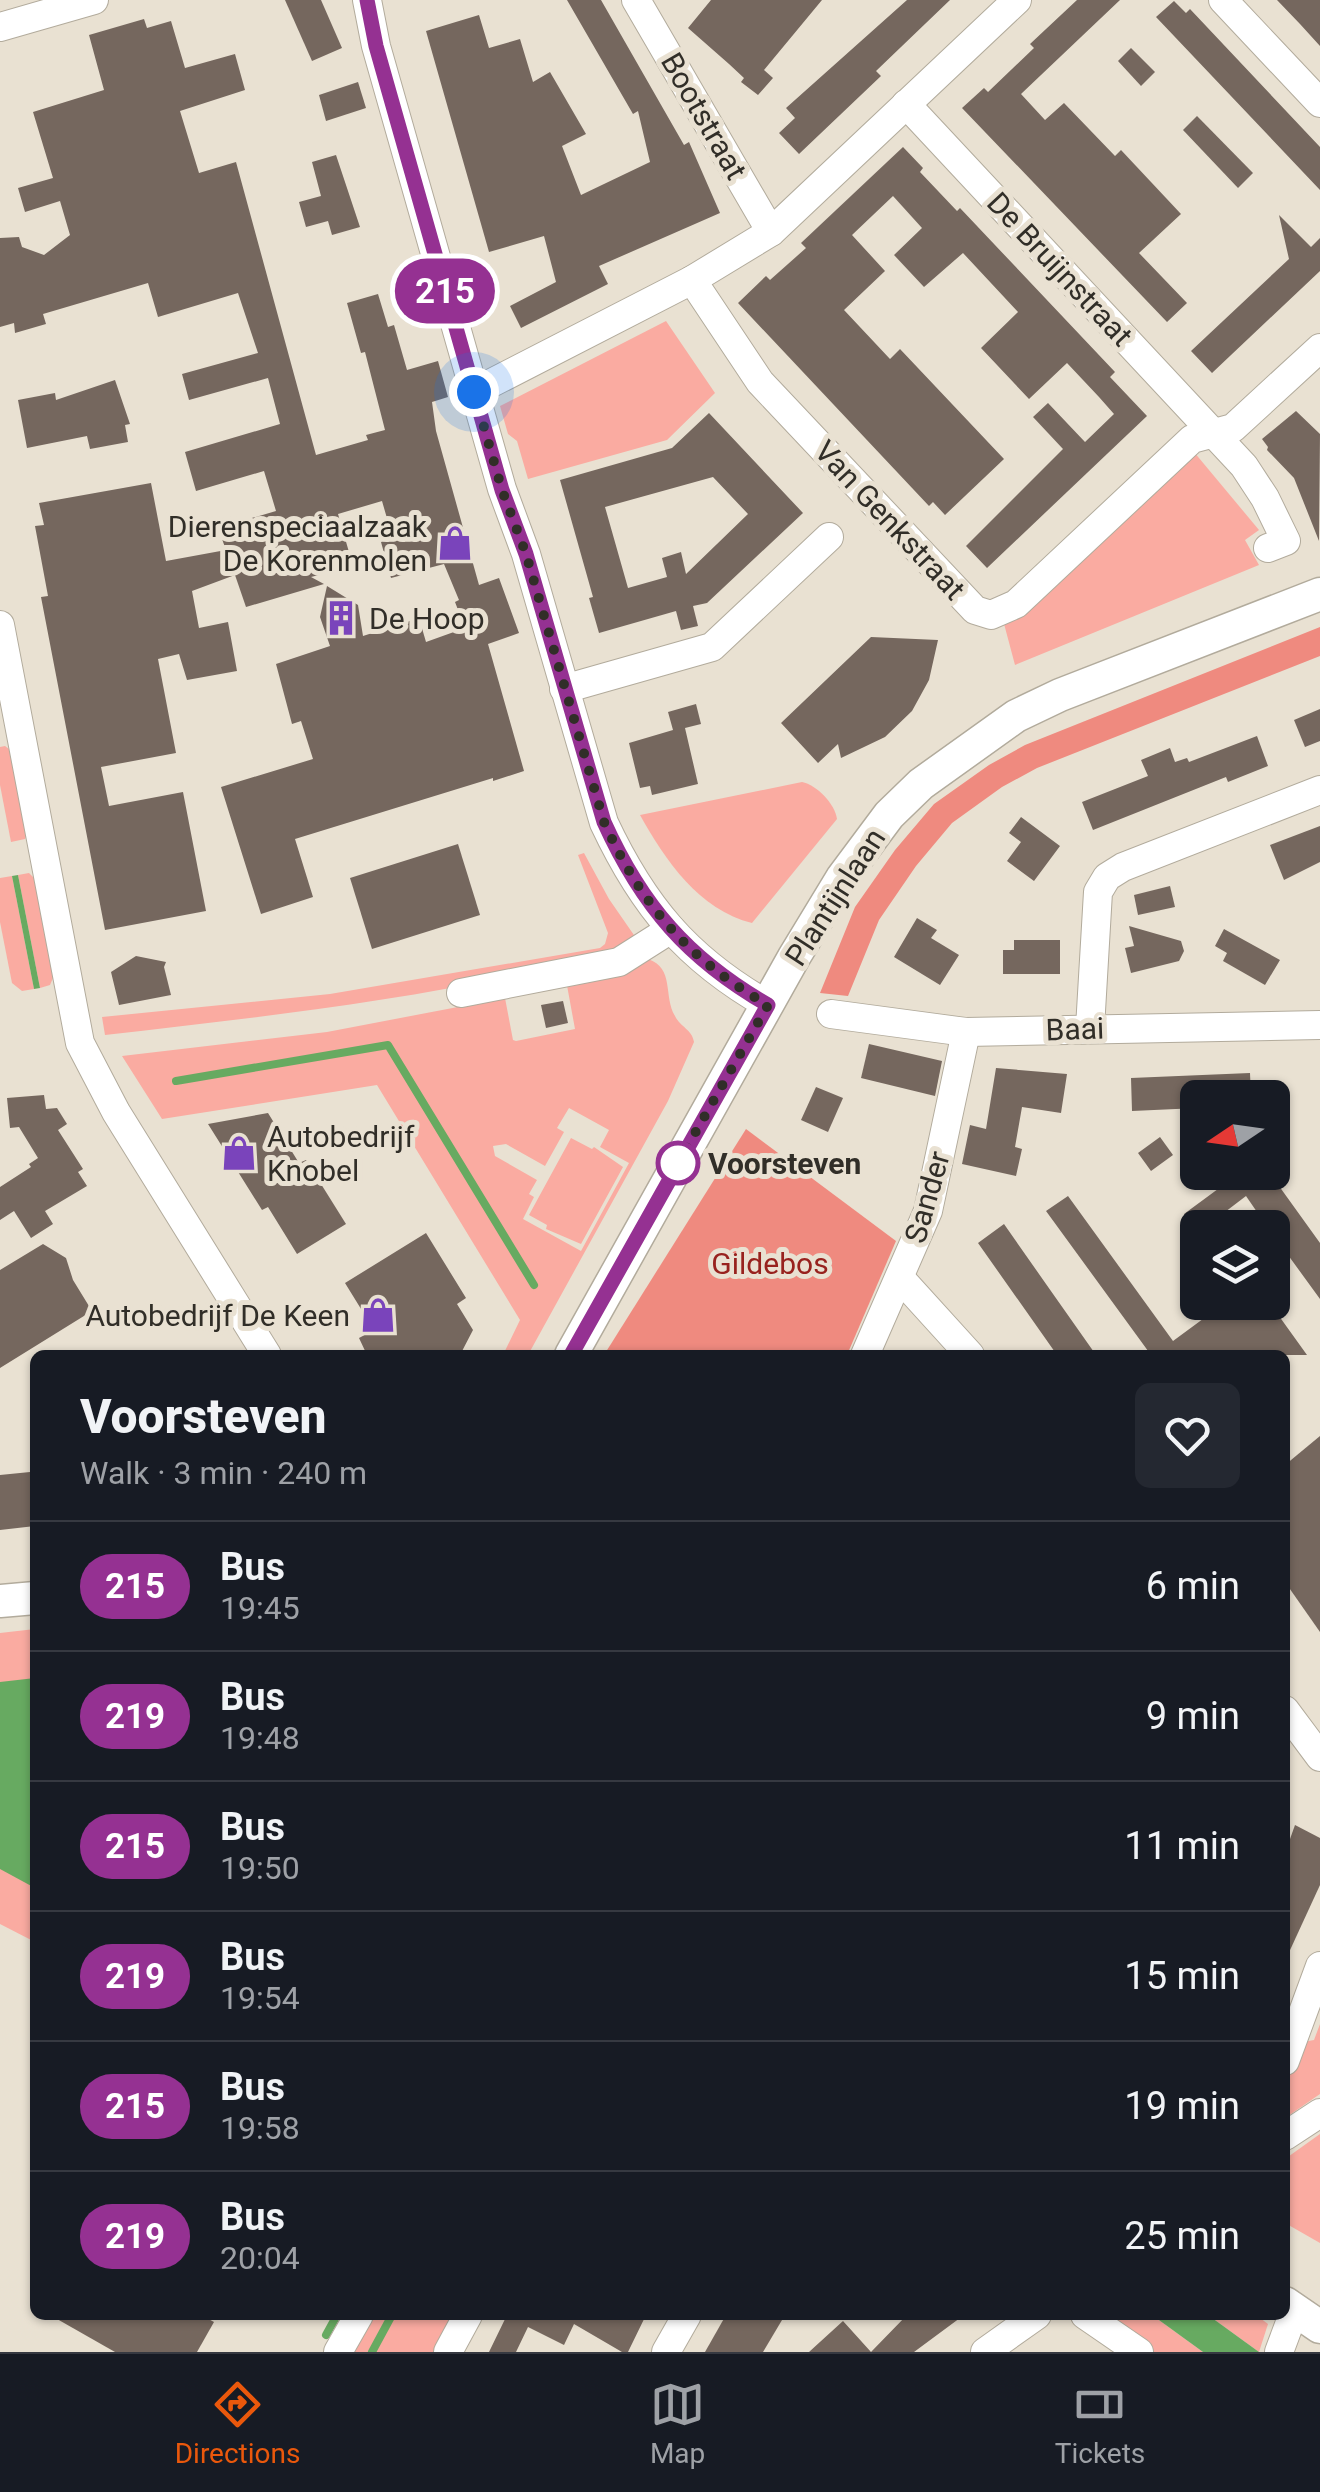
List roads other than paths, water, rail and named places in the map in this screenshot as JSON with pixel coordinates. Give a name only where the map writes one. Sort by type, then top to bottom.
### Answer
[{"type":"main road","name":"Plantijnlaan","points":[[575,1350],[842,878],[872,835],[921,784],[984,736],[1038,704],[1320,594]]},
{"type":"main road","points":[[0,1601],[30,1598]]},
{"type":"street","points":[[0,27],[94,0]]},
{"type":"street","points":[[368,0],[376,46],[502,490],[526,554],[604,822],[622,862],[671,929],[708,968],[768,1005]]},
{"type":"street","points":[[474,392],[692,280],[771,232],[1017,0]]},
{"type":"street","points":[[1222,0],[1320,104]]},
{"type":"street","name":"Bootstraat","points":[[650,7],[771,232]]},
{"type":"street","name":"De Bruijnstraat","points":[[906,104],[1214,433]]},
{"type":"street","name":"Van Genkstraat","points":[[692,280],[760,382],[982,614],[998,614],[1016,604],[1192,439],[1233,428],[1320,348]]},
{"type":"street","points":[[1214,433],[1244,466],[1273,513],[1286,541],[1268,548]]},
{"type":"street","points":[[564,689],[712,647],[829,536]]},
{"type":"street","points":[[0,624],[80,1044],[116,1112],[263,1350]]},
{"type":"street","points":[[1090,1028],[1098,892],[1107,877],[1320,790]]},
{"type":"street","points":[[461,993],[619,962],[671,929]]},
{"type":"street","name":"Baai","points":[[831,1014],[966,1032],[1320,1025]]},
{"type":"street","name":"Sander","points":[[867,1350],[928,1211],[966,1032]]},
{"type":"street","points":[[901,1279],[965,1350]]},
{"type":"street","points":[[1290,1717],[1320,1756]]},
{"type":"street","points":[[1290,2047],[1320,1966]]},
{"type":"street","points":[[1290,2133],[1320,2112]]},
{"type":"street","points":[[1279,2352],[1300,2313]]},
{"type":"street","points":[[338,2352],[356,2320]]},
{"type":"street","points":[[448,2352],[465,2320]]},
{"type":"street","points":[[666,2352],[684,2320]]},
{"type":"street","points":[[985,2352],[1030,2320]]},
{"type":"street","points":[[1092,2320],[1139,2352]]},
{"type":"waterway","points":[[176,1081],[388,1045],[534,1285]]},
{"type":"waterway","points":[[326,2335],[334,2320]]},
{"type":"waterway","points":[[372,2352],[389,2320]]},
{"type":"place","name":"Dierenspeciaalzaak De Korenmolen","points":[[455,543]]},
{"type":"place","name":"De Hoop","points":[[341,618]]},
{"type":"place","name":"Autobedrijf Knobel","points":[[239,1153]]},
{"type":"place","name":"Voorsteven","points":[[678,1163]]},
{"type":"place","name":"Autobedrijf De Keen","points":[[378,1315]]},
{"type":"park label","name":"Gildebos","points":[[770,1263]]}]
